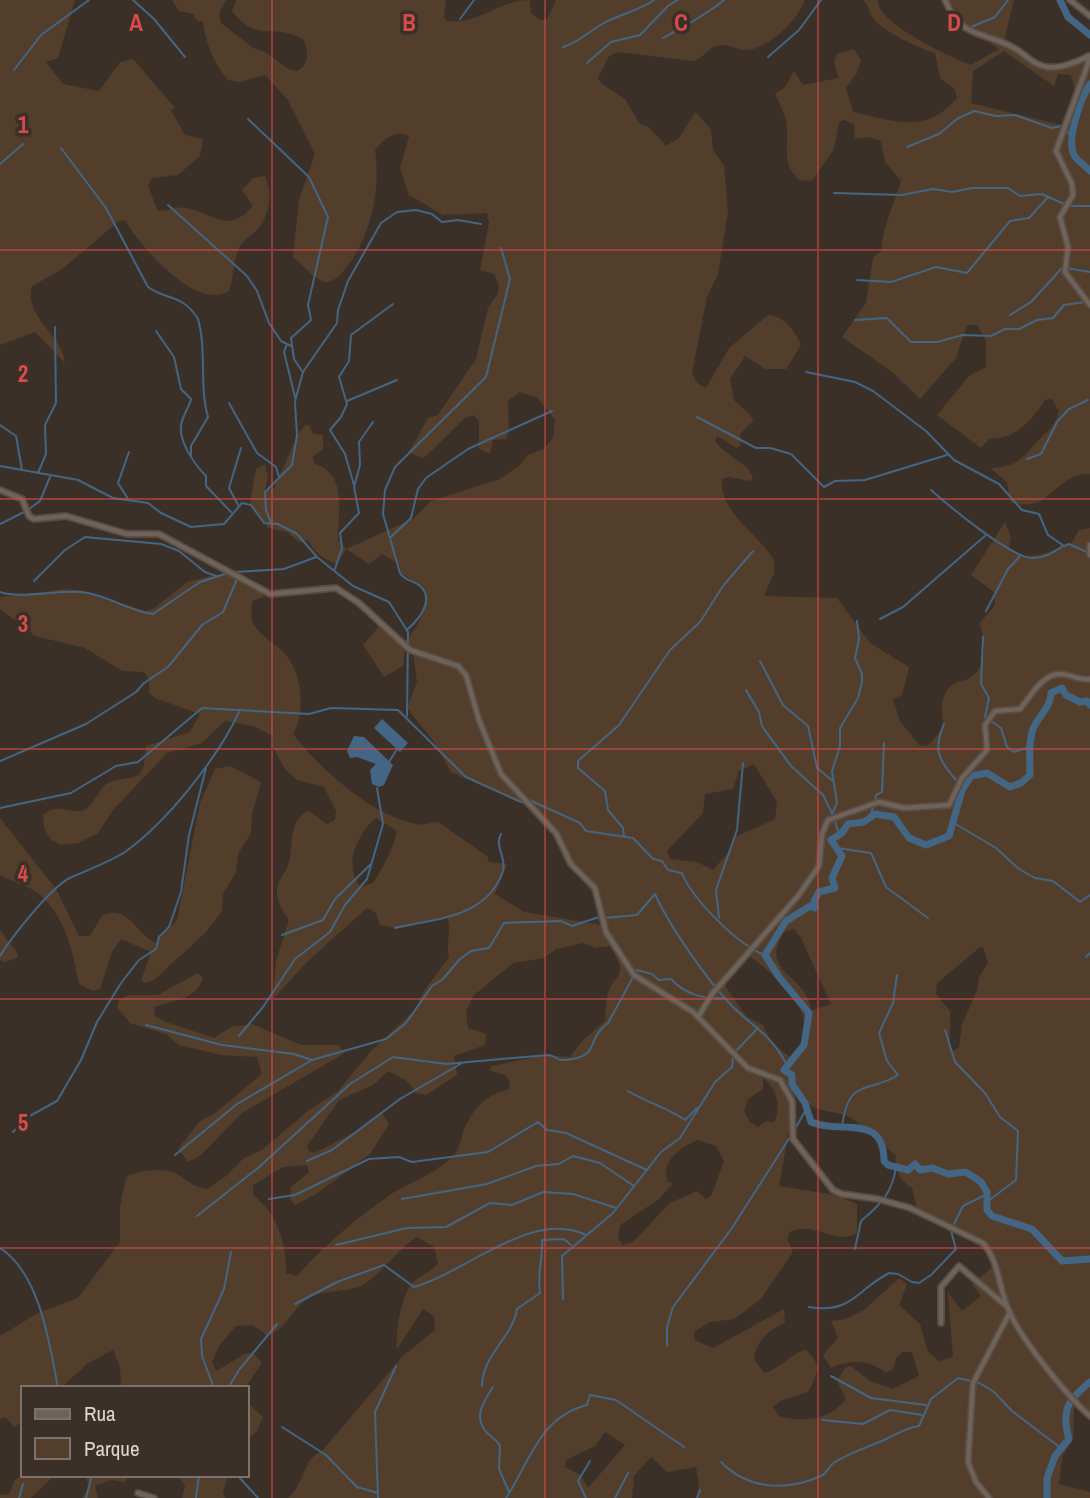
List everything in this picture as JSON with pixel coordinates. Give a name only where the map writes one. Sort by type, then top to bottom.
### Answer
[{"type":"street","points":[[945,0],[964,27],[978,36],[1014,48],[1037,64],[1054,67],[1089,55]]},
{"type":"street","points":[[1070,0],[1090,16]]},
{"type":"street","points":[[1089,55],[1056,151],[1072,184],[1073,195],[1060,217],[1069,247],[1065,272],[1090,305]]},
{"type":"street","points":[[0,490],[22,499],[29,516],[34,519],[66,516],[127,534],[159,534],[270,593],[336,588],[359,603],[410,650],[447,661],[466,675],[479,720],[501,774],[556,833],[571,864],[595,888],[606,932],[634,975],[698,1017],[739,1061],[780,1080],[792,1101],[793,1139],[833,1190],[842,1195],[878,1199],[910,1208],[984,1243],[991,1254],[1009,1310],[973,1383],[968,1462],[976,1482],[989,1498]]},
{"type":"street","points":[[1090,545],[1090,555]]},
{"type":"street","points":[[698,1017],[712,994],[797,896],[819,866],[822,834],[828,820],[878,802],[904,808],[949,805],[962,778],[987,750],[985,725],[995,710],[1020,709],[1044,678],[1060,673],[1084,680],[1090,678]]},
{"type":"street","points":[[941,1323],[941,1287],[959,1266],[1009,1310],[1068,1394],[1090,1416]]},
{"type":"street","points":[[138,1493],[153,1498]]},
{"type":"green space","points":[[0,0],[75,0],[58,58],[46,62],[63,84],[99,91],[120,62],[133,59],[175,108],[171,110],[185,135],[203,139],[200,156],[178,175],[152,178],[148,186],[158,211],[183,208],[220,220],[236,219],[253,206],[242,190],[253,178],[265,176],[269,190],[267,212],[260,226],[239,248],[229,291],[216,295],[201,292],[185,284],[155,259],[125,220],[119,221],[61,270],[32,286],[33,307],[58,344],[65,363],[35,332],[0,345]]},
{"type":"green space","points":[[172,0],[226,0],[219,13],[221,23],[253,48],[265,52],[288,69],[297,71],[304,65],[307,57],[303,39],[292,34],[249,27],[232,11],[236,0],[446,0],[444,17],[447,21],[458,21],[508,4],[530,0],[531,13],[540,20],[547,19],[556,0],[805,0],[790,24],[757,48],[745,50],[717,46],[693,61],[618,52],[609,56],[598,78],[602,84],[625,99],[640,124],[649,127],[666,146],[680,137],[695,112],[711,129],[713,150],[724,165],[728,212],[718,274],[707,297],[692,373],[697,383],[706,388],[729,348],[768,315],[789,325],[801,345],[786,369],[766,369],[745,356],[730,379],[734,400],[753,421],[740,434],[741,445],[737,448],[717,436],[715,441],[745,466],[753,477],[751,481],[729,477],[722,479],[723,491],[733,513],[774,560],[774,573],[764,596],[837,598],[870,643],[909,667],[902,695],[893,699],[900,721],[920,746],[929,745],[944,727],[942,704],[948,689],[973,676],[981,664],[983,644],[980,623],[995,605],[994,592],[971,575],[1005,522],[1011,537],[1009,548],[1015,553],[1030,556],[1071,544],[1079,530],[1090,528],[1090,1413],[1083,1403],[1074,1408],[1073,1439],[1062,1457],[1059,1484],[1090,1492],[1090,1498],[697,1498],[699,1485],[696,1467],[667,1472],[651,1457],[634,1476],[632,1498],[288,1498],[315,1455],[322,1451],[403,1356],[435,1330],[434,1316],[423,1309],[397,1349],[400,1315],[408,1290],[438,1263],[434,1247],[417,1237],[364,1284],[307,1299],[282,1327],[268,1336],[253,1325],[236,1326],[219,1346],[212,1362],[216,1371],[245,1354],[253,1353],[262,1363],[246,1386],[121,1386],[120,1367],[113,1350],[88,1363],[63,1386],[21,1386],[21,1422],[14,1427],[6,1417],[0,1419],[0,1336],[38,1313],[78,1298],[120,1242],[120,1207],[126,1177],[144,1171],[165,1171],[207,1189],[225,1177],[244,1158],[262,1150],[309,1110],[337,1092],[371,1051],[414,1011],[424,991],[449,957],[449,926],[447,917],[396,928],[380,925],[376,913],[367,908],[308,961],[273,999],[276,961],[289,920],[279,902],[277,890],[290,858],[294,828],[302,815],[309,811],[327,824],[335,820],[336,811],[324,787],[297,780],[285,769],[272,746],[273,736],[253,726],[225,721],[202,743],[167,753],[114,809],[97,834],[78,843],[61,845],[51,840],[44,828],[43,815],[53,809],[84,810],[107,784],[140,774],[146,746],[190,732],[200,714],[155,698],[149,693],[149,679],[144,672],[122,671],[85,648],[35,636],[0,609],[0,597],[67,589],[84,591],[145,611],[153,609],[187,582],[236,570],[262,591],[264,597],[252,601],[252,621],[291,662],[298,682],[301,704],[293,734],[317,761],[348,789],[383,812],[419,824],[438,822],[487,856],[489,862],[507,864],[495,894],[524,912],[602,925],[596,896],[563,859],[560,839],[534,809],[451,772],[434,742],[407,708],[417,682],[413,653],[405,647],[403,666],[384,677],[363,645],[381,624],[404,643],[421,618],[425,604],[424,588],[401,573],[399,564],[382,554],[369,564],[346,549],[413,519],[431,501],[500,479],[520,465],[527,455],[544,449],[553,438],[555,420],[538,398],[520,392],[508,401],[509,432],[506,439],[493,440],[490,454],[479,449],[479,421],[473,415],[465,418],[426,456],[422,458],[409,452],[428,418],[438,415],[476,359],[488,308],[498,293],[499,285],[494,274],[480,270],[489,223],[487,213],[443,215],[409,195],[400,168],[409,136],[398,133],[385,139],[375,150],[375,196],[362,243],[338,277],[328,282],[319,280],[293,257],[299,200],[315,154],[287,99],[265,75],[240,82],[228,80],[211,52],[203,21],[197,21],[193,14],[179,11]],"holes":[[[754,764],[777,802],[775,819],[733,838],[732,848],[713,870],[697,862],[670,859],[667,851],[703,813],[705,794],[733,789],[739,771]],[[376,818],[396,830],[396,835],[384,865],[373,883],[361,887],[355,879],[353,860],[358,841]],[[794,929],[801,938],[831,1004],[811,1011],[802,989],[780,966],[777,946],[784,932]],[[583,943],[596,948],[610,946],[620,965],[620,971],[609,989],[605,1021],[581,1042],[570,1057],[544,1055],[492,1066],[489,1070],[505,1075],[510,1082],[509,1089],[489,1097],[478,1106],[466,1125],[454,1155],[440,1167],[390,1195],[365,1213],[329,1243],[297,1276],[286,1273],[279,1230],[269,1211],[253,1195],[253,1185],[283,1167],[307,1165],[309,1172],[291,1187],[290,1199],[295,1205],[318,1193],[370,1154],[389,1124],[381,1112],[354,1132],[315,1153],[309,1151],[307,1146],[339,1100],[373,1085],[388,1071],[407,1081],[416,1093],[426,1095],[457,1075],[454,1056],[485,1045],[486,1034],[468,1028],[466,1012],[473,996],[513,963],[544,958],[556,949]],[[983,947],[988,963],[979,977],[977,991],[962,1024],[959,1048],[953,1051],[950,1047],[950,1011],[936,994],[937,983]],[[746,954],[785,987],[802,1015],[805,1030],[803,1045],[795,1061],[772,1043],[763,1025],[746,1016],[721,980]],[[763,1078],[776,1098],[777,1110],[774,1122],[766,1121],[758,1127],[750,1122],[744,1111],[748,1099],[763,1089]],[[796,1091],[810,1105],[841,1114],[861,1124],[896,1156],[897,1170],[901,1179],[912,1188],[917,1209],[987,1251],[993,1266],[972,1285],[981,1296],[962,1311],[948,1292],[953,1357],[939,1361],[928,1352],[920,1324],[899,1305],[907,1284],[899,1278],[864,1310],[845,1319],[831,1321],[838,1338],[823,1355],[831,1368],[859,1362],[873,1365],[886,1373],[894,1368],[896,1358],[903,1352],[912,1352],[919,1376],[893,1389],[870,1381],[851,1366],[845,1368],[837,1381],[846,1399],[840,1406],[816,1418],[779,1416],[773,1407],[780,1401],[808,1392],[817,1370],[815,1361],[806,1350],[764,1373],[754,1359],[755,1352],[765,1336],[785,1322],[784,1309],[713,1348],[695,1340],[694,1332],[710,1322],[734,1319],[761,1299],[793,1252],[787,1239],[790,1232],[807,1229],[840,1237],[857,1233],[857,1204],[835,1195],[779,1186]],[[698,1140],[716,1146],[724,1161],[711,1196],[706,1199],[697,1191],[670,1203],[633,1242],[622,1245],[618,1237],[620,1225],[659,1199],[673,1183],[668,1182],[666,1174],[669,1161]],[[605,1432],[625,1445],[588,1488],[581,1475],[565,1467],[566,1460],[595,1446]]]},
{"type":"green space","points":[[863,0],[878,0],[880,9],[901,28],[932,47],[971,65],[999,49],[951,16],[944,0],[1014,0],[1004,41],[1053,69],[1090,56],[1090,474],[1078,475],[1068,480],[1035,503],[1010,502],[1007,482],[990,468],[1017,461],[1050,428],[1059,411],[1052,399],[1045,400],[1029,421],[1015,432],[999,438],[990,438],[981,448],[937,415],[969,376],[986,367],[986,341],[977,325],[967,325],[956,358],[920,399],[892,372],[842,337],[866,303],[873,258],[881,251],[886,224],[901,181],[885,162],[881,141],[869,137],[855,139],[854,124],[844,120],[839,122],[834,149],[812,181],[799,180],[788,162],[786,123],[775,94],[785,87],[794,71],[803,85],[838,78],[834,61],[837,54],[854,49],[861,60],[857,73],[846,88],[853,112],[896,121],[922,121],[945,110],[957,98],[954,88],[940,78],[935,53],[892,34],[877,23]],"holes":[[[1004,51],[1054,86],[1058,74],[1071,75],[1075,90],[1061,125],[971,103],[973,71]]]},
{"type":"green space","points":[[306,425],[310,426],[313,434],[323,435],[323,449],[313,457],[314,463],[325,469],[337,485],[338,540],[346,549],[336,564],[319,555],[308,540],[299,542],[287,532],[268,528],[250,503],[256,469],[265,464],[268,476],[265,490],[274,488],[299,432]]},
{"type":"green space","points":[[230,766],[261,782],[252,814],[251,833],[238,854],[236,872],[223,894],[222,911],[205,933],[154,980],[146,983],[141,981],[151,952],[121,939],[112,952],[100,989],[93,991],[79,984],[71,947],[57,915],[36,892],[0,875],[0,818],[56,889],[79,936],[90,936],[102,916],[118,913],[155,943],[177,920],[200,803],[215,769]]},
{"type":"green space","points":[[0,930],[18,957],[5,962],[0,960]]},
{"type":"green space","points":[[198,973],[203,978],[195,991],[183,998],[154,1007],[155,1016],[214,1038],[231,1027],[252,1024],[301,1045],[339,1045],[343,1054],[242,1113],[200,1156],[188,1162],[178,1149],[200,1121],[214,1114],[262,1074],[257,1057],[221,1055],[179,1045],[166,1034],[130,1023],[117,1007],[119,1000],[129,995],[158,995]]},
{"type":"green space","points":[[248,1403],[263,1417],[257,1431],[248,1439]]},
{"type":"green space","points":[[21,1476],[53,1477],[31,1498],[0,1498],[0,1495],[9,1494],[15,1480]]},
{"type":"green space","points":[[86,1477],[129,1477],[124,1482],[111,1480],[95,1486],[98,1498],[82,1498],[89,1487]]},
{"type":"green space","points":[[179,1477],[227,1477],[223,1493],[225,1498],[182,1498],[185,1486]]},
{"type":"water","points":[[382,719],[408,743],[400,752],[374,728]]},
{"type":"water","points":[[354,736],[364,737],[393,765],[384,785],[379,787],[372,784],[370,770],[376,764],[357,757],[350,758],[347,751]]},
{"type":"waterway","points":[[14,70],[41,35],[89,0]]},
{"type":"waterway","points":[[133,0],[154,19],[185,57]]},
{"type":"waterway","points":[[460,19],[474,0]]},
{"type":"waterway","points":[[563,47],[602,24],[654,0]]},
{"type":"waterway","points":[[587,63],[611,42],[640,35],[668,6],[678,0]]},
{"type":"waterway","points":[[663,38],[724,0]]},
{"type":"waterway","points":[[768,57],[799,30],[821,0]]},
{"type":"waterway","points":[[971,27],[995,17],[1008,0]]},
{"type":"waterway","points":[[1060,0],[1068,17],[1090,35]]},
{"type":"waterway","points":[[1090,84],[1079,108],[1072,139],[1074,155],[1090,171]]},
{"type":"waterway","points":[[907,147],[939,134],[957,119],[974,111],[996,116],[1015,115],[1052,128],[1061,126]]},
{"type":"waterway","points":[[248,119],[309,177],[328,217],[308,305],[311,320],[291,338],[294,359],[302,371]]},
{"type":"waterway","points":[[1065,128],[1072,138]]},
{"type":"waterway","points":[[0,164],[23,144]]},
{"type":"waterway","points":[[61,148],[106,208],[148,287],[180,301],[198,319],[208,417],[191,446],[191,455]]},
{"type":"waterway","points":[[834,193],[902,195],[933,189],[952,192],[972,188],[1008,188],[1020,196],[1042,194],[1064,204]]},
{"type":"waterway","points":[[857,280],[891,282],[936,267],[967,273],[1010,221],[1029,218],[1048,197]]},
{"type":"waterway","points":[[168,205],[247,276],[257,291],[269,323],[281,341],[291,346]]},
{"type":"waterway","points":[[1069,206],[1090,206]]},
{"type":"waterway","points":[[295,401],[303,372],[337,323],[338,310],[348,281],[381,223],[397,212],[416,210],[432,214],[442,222],[458,220],[481,224]]},
{"type":"waterway","points":[[408,629],[421,614],[426,596],[419,585],[400,573],[383,514],[385,490],[395,467],[486,377],[510,279],[501,248]]},
{"type":"waterway","points":[[1010,315],[1031,302],[1062,268]]},
{"type":"waterway","points":[[1066,268],[1090,272]]},
{"type":"waterway","points":[[855,320],[887,318],[911,342],[937,342],[963,335],[991,336],[1005,329],[1019,329],[1037,320],[1053,318],[1064,305],[1085,302]]},
{"type":"waterway","points":[[354,485],[345,454],[330,430],[347,404],[339,377],[349,361],[351,335],[393,304]]},
{"type":"waterway","points":[[38,473],[46,454],[45,425],[56,403],[55,327]]},
{"type":"waterway","points":[[156,331],[174,357],[181,389],[191,399],[181,426],[185,446],[206,476],[206,486],[231,512]]},
{"type":"waterway","points":[[287,344],[284,352],[295,397]]},
{"type":"waterway","points":[[806,372],[855,382],[873,391],[926,431],[954,460],[999,484],[1022,510],[1039,514],[1048,535],[1064,546],[1069,544],[1087,552]]},
{"type":"waterway","points":[[347,401],[397,380]]},
{"type":"waterway","points":[[1027,459],[1041,454],[1057,422],[1069,409],[1088,400]]},
{"type":"waterway","points":[[229,403],[257,453],[276,467],[279,477]]},
{"type":"waterway","points":[[271,523],[266,510],[265,492],[292,465],[297,435],[295,403]]},
{"type":"waterway","points":[[390,538],[411,518],[418,489],[426,478],[468,449],[552,411]]},
{"type":"waterway","points":[[697,417],[756,448],[770,448],[791,454],[824,487],[835,481],[865,480],[947,455]]},
{"type":"waterway","points":[[335,569],[342,548],[340,533],[359,513],[354,487],[360,465],[359,442],[373,422]]},
{"type":"waterway","points":[[0,425],[16,436],[22,470]]},
{"type":"waterway","points":[[238,505],[229,488],[241,448]]},
{"type":"waterway","points":[[128,499],[118,483],[129,452]]},
{"type":"waterway","points":[[0,466],[78,480],[113,498],[148,503],[161,513],[191,527],[224,524],[242,503],[251,505],[264,523],[278,524],[297,534],[317,557],[353,586],[389,602],[408,632],[407,716]]},
{"type":"waterway","points":[[29,509],[40,501],[50,477]]},
{"type":"waterway","points":[[931,490],[980,530],[1022,555],[1041,557],[1063,546]]},
{"type":"waterway","points":[[0,524],[26,511]]},
{"type":"waterway","points":[[880,619],[903,607],[986,535]]},
{"type":"waterway","points":[[34,581],[65,550],[85,537],[161,544],[179,551],[205,572],[216,576]]},
{"type":"waterway","points":[[624,837],[623,828],[608,810],[605,791],[578,768],[578,761],[619,725],[670,650],[700,622],[723,586],[753,551]]},
{"type":"waterway","points":[[986,611],[1008,569],[1020,556]]},
{"type":"waterway","points":[[236,572],[284,569],[316,557]]},
{"type":"waterway","points":[[0,592],[17,595],[90,593],[153,614],[200,582],[228,573]]},
{"type":"waterway","points":[[0,761],[86,724],[136,692],[144,683],[168,667],[202,625],[223,612],[237,579]]},
{"type":"waterway","points":[[832,814],[837,803],[832,771],[840,746],[840,728],[858,698],[862,682],[862,674],[855,658],[859,639],[857,621]]},
{"type":"waterway","points":[[983,637],[981,684],[989,698],[985,717],[1001,728],[1007,747],[1014,752],[1030,747]]},
{"type":"waterway","points":[[760,661],[783,705],[808,726],[817,768],[833,781]]},
{"type":"waterway","points":[[1090,705],[1087,701],[1080,702],[1066,695],[1062,688],[1051,693],[1049,703],[1031,734],[1030,775],[1021,783],[1010,787],[987,773],[971,776],[962,790],[949,836],[926,845],[909,838],[894,817],[875,814],[864,822],[848,824],[842,833],[831,840],[842,856],[832,878],[835,888],[819,892],[814,901],[815,908],[810,906],[786,921],[765,955],[779,977],[809,1013],[804,1045],[784,1070],[792,1075],[792,1084],[805,1103],[811,1122],[869,1131],[877,1136],[882,1146],[884,1161],[888,1165],[908,1170],[915,1164],[920,1170],[932,1168],[948,1174],[966,1172],[981,1182],[987,1192],[987,1210],[992,1216],[1032,1229],[1062,1261],[1090,1259]]},
{"type":"waterway","points":[[746,690],[759,712],[762,726],[791,766],[823,795],[832,813]]},
{"type":"waterway","points":[[0,808],[71,793],[116,766],[138,762],[202,708],[309,714],[331,708],[398,710],[466,777],[521,802]]},
{"type":"waterway","points":[[0,956],[33,912],[54,890],[72,877],[125,852],[174,807],[218,749],[239,712]]},
{"type":"waterway","points":[[944,724],[939,740],[939,754],[945,767],[957,781]]},
{"type":"waterway","points":[[875,801],[876,795],[882,792],[884,743]]},
{"type":"waterway","points":[[389,762],[397,749]]},
{"type":"waterway","points":[[719,918],[716,890],[737,830],[743,763]]},
{"type":"waterway","points":[[13,1132],[26,1118],[57,1101],[81,1060],[97,1022],[121,983],[139,960],[156,949],[159,937],[169,927],[181,892],[189,835],[206,768]]},
{"type":"waterway","points":[[239,1036],[263,1007],[295,959],[330,932],[345,905],[367,879],[383,824],[377,788]]},
{"type":"waterway","points":[[525,798],[580,823],[586,831],[633,838],[653,859],[662,861],[668,870],[682,873],[696,896],[730,932],[765,955]]},
{"type":"waterway","points":[[870,816],[873,807]]},
{"type":"waterway","points":[[834,818],[839,834]]},
{"type":"waterway","points":[[954,823],[996,848],[1019,869],[1035,878],[1053,881],[1080,902],[1090,895]]},
{"type":"waterway","points":[[395,928],[459,913],[485,898],[495,887],[503,871],[499,843],[501,834]]},
{"type":"waterway","points":[[837,848],[871,853],[886,887],[928,918]]},
{"type":"waterway","points":[[282,935],[323,920],[335,899],[371,864]]},
{"type":"waterway","points":[[605,918],[637,915],[655,894],[679,937],[712,982],[732,1006],[768,1038],[787,1065]]},
{"type":"waterway","points":[[175,1155],[237,1104],[312,1060],[386,1039],[406,1023],[432,986],[443,979],[459,960],[471,951],[489,948],[504,923],[561,921],[572,926],[599,917]]},
{"type":"waterway","points":[[1086,957],[1090,953]]},
{"type":"waterway","points":[[197,1216],[258,1168],[350,1084],[393,1057],[446,1064],[548,1055],[561,1060],[576,1058],[592,1047],[637,970],[652,974],[659,980],[671,979],[695,995],[725,998]]},
{"type":"waterway","points":[[842,1127],[845,1111],[854,1094],[898,1075],[887,1061],[879,1033],[893,1003],[897,975]]},
{"type":"waterway","points":[[146,1025],[222,1045],[294,1054],[312,1060]]},
{"type":"waterway","points":[[735,1052],[758,1028]]},
{"type":"waterway","points":[[945,1030],[955,1062],[985,1093],[1000,1117],[1018,1131],[1016,1180],[988,1201]]},
{"type":"waterway","points":[[563,1299],[562,1256],[613,1213],[661,1152],[680,1138],[715,1082],[732,1067],[733,1057]]},
{"type":"waterway","points":[[307,1161],[332,1150],[400,1099],[462,1063]]},
{"type":"waterway","points":[[628,1091],[685,1120],[697,1108]]},
{"type":"waterway","points":[[795,1129],[807,1108]]},
{"type":"waterway","points":[[269,1199],[295,1195],[369,1159],[399,1157],[412,1162],[488,1152],[538,1122],[547,1130],[566,1133],[647,1170]]},
{"type":"waterway","points":[[667,1346],[667,1327],[673,1307],[732,1228],[792,1134]]},
{"type":"waterway","points":[[402,1199],[487,1184],[536,1166],[559,1164],[573,1156],[600,1163],[634,1186]]},
{"type":"waterway","points":[[855,1249],[861,1221],[889,1191],[896,1166]]},
{"type":"waterway","points":[[336,1245],[407,1228],[446,1227],[490,1203],[512,1205],[543,1192],[573,1194],[616,1208]]},
{"type":"waterway","points":[[953,1226],[963,1206],[987,1194]]},
{"type":"waterway","points":[[295,1304],[337,1282],[384,1265],[414,1287],[521,1236],[543,1230],[565,1229],[586,1235]]},
{"type":"waterway","points":[[809,1307],[823,1308],[845,1304],[889,1273],[919,1283],[931,1275],[956,1249],[951,1231]]},
{"type":"waterway","points":[[482,1386],[487,1365],[510,1328],[517,1309],[540,1293],[542,1240],[564,1239],[571,1245]]},
{"type":"waterway","points":[[0,1248],[14,1259],[34,1292],[47,1332],[58,1386]]},
{"type":"waterway","points":[[213,1386],[202,1356],[201,1339],[224,1289],[231,1252]]},
{"type":"waterway","points":[[229,1386],[277,1324]]},
{"type":"waterway","points":[[378,1498],[375,1412],[396,1366]]},
{"type":"waterway","points":[[831,1376],[871,1398],[926,1405]]},
{"type":"waterway","points":[[721,1462],[731,1471],[755,1483],[781,1486],[808,1481],[823,1475],[847,1455],[919,1426],[931,1399],[958,1378],[979,1383],[993,1391],[1012,1411],[1062,1449]]},
{"type":"waterway","points":[[1047,1498],[1047,1478],[1055,1456],[1069,1439],[1066,1421],[1068,1407],[1090,1382]]},
{"type":"waterway","points":[[493,1387],[482,1407],[480,1418],[486,1431],[500,1446],[499,1469],[509,1492]]},
{"type":"waterway","points":[[506,1498],[547,1430],[571,1411],[587,1405],[590,1395],[616,1400],[684,1447]]},
{"type":"waterway","points":[[822,1420],[863,1424],[890,1410],[922,1415]]},
{"type":"waterway","points":[[282,1427],[326,1455],[357,1487],[378,1493]]},
{"type":"waterway","points":[[586,1498],[578,1481],[590,1461]]},
{"type":"waterway","points":[[615,1498],[628,1473]]},
{"type":"waterway","points":[[86,1498],[91,1477]]},
{"type":"waterway","points":[[196,1498],[199,1477]]},
{"type":"waterway","points":[[239,1477],[258,1498]]},
{"type":"waterway","points":[[19,1498],[23,1484]]},
{"type":"waterway","points":[[697,1498],[700,1490]]}]
